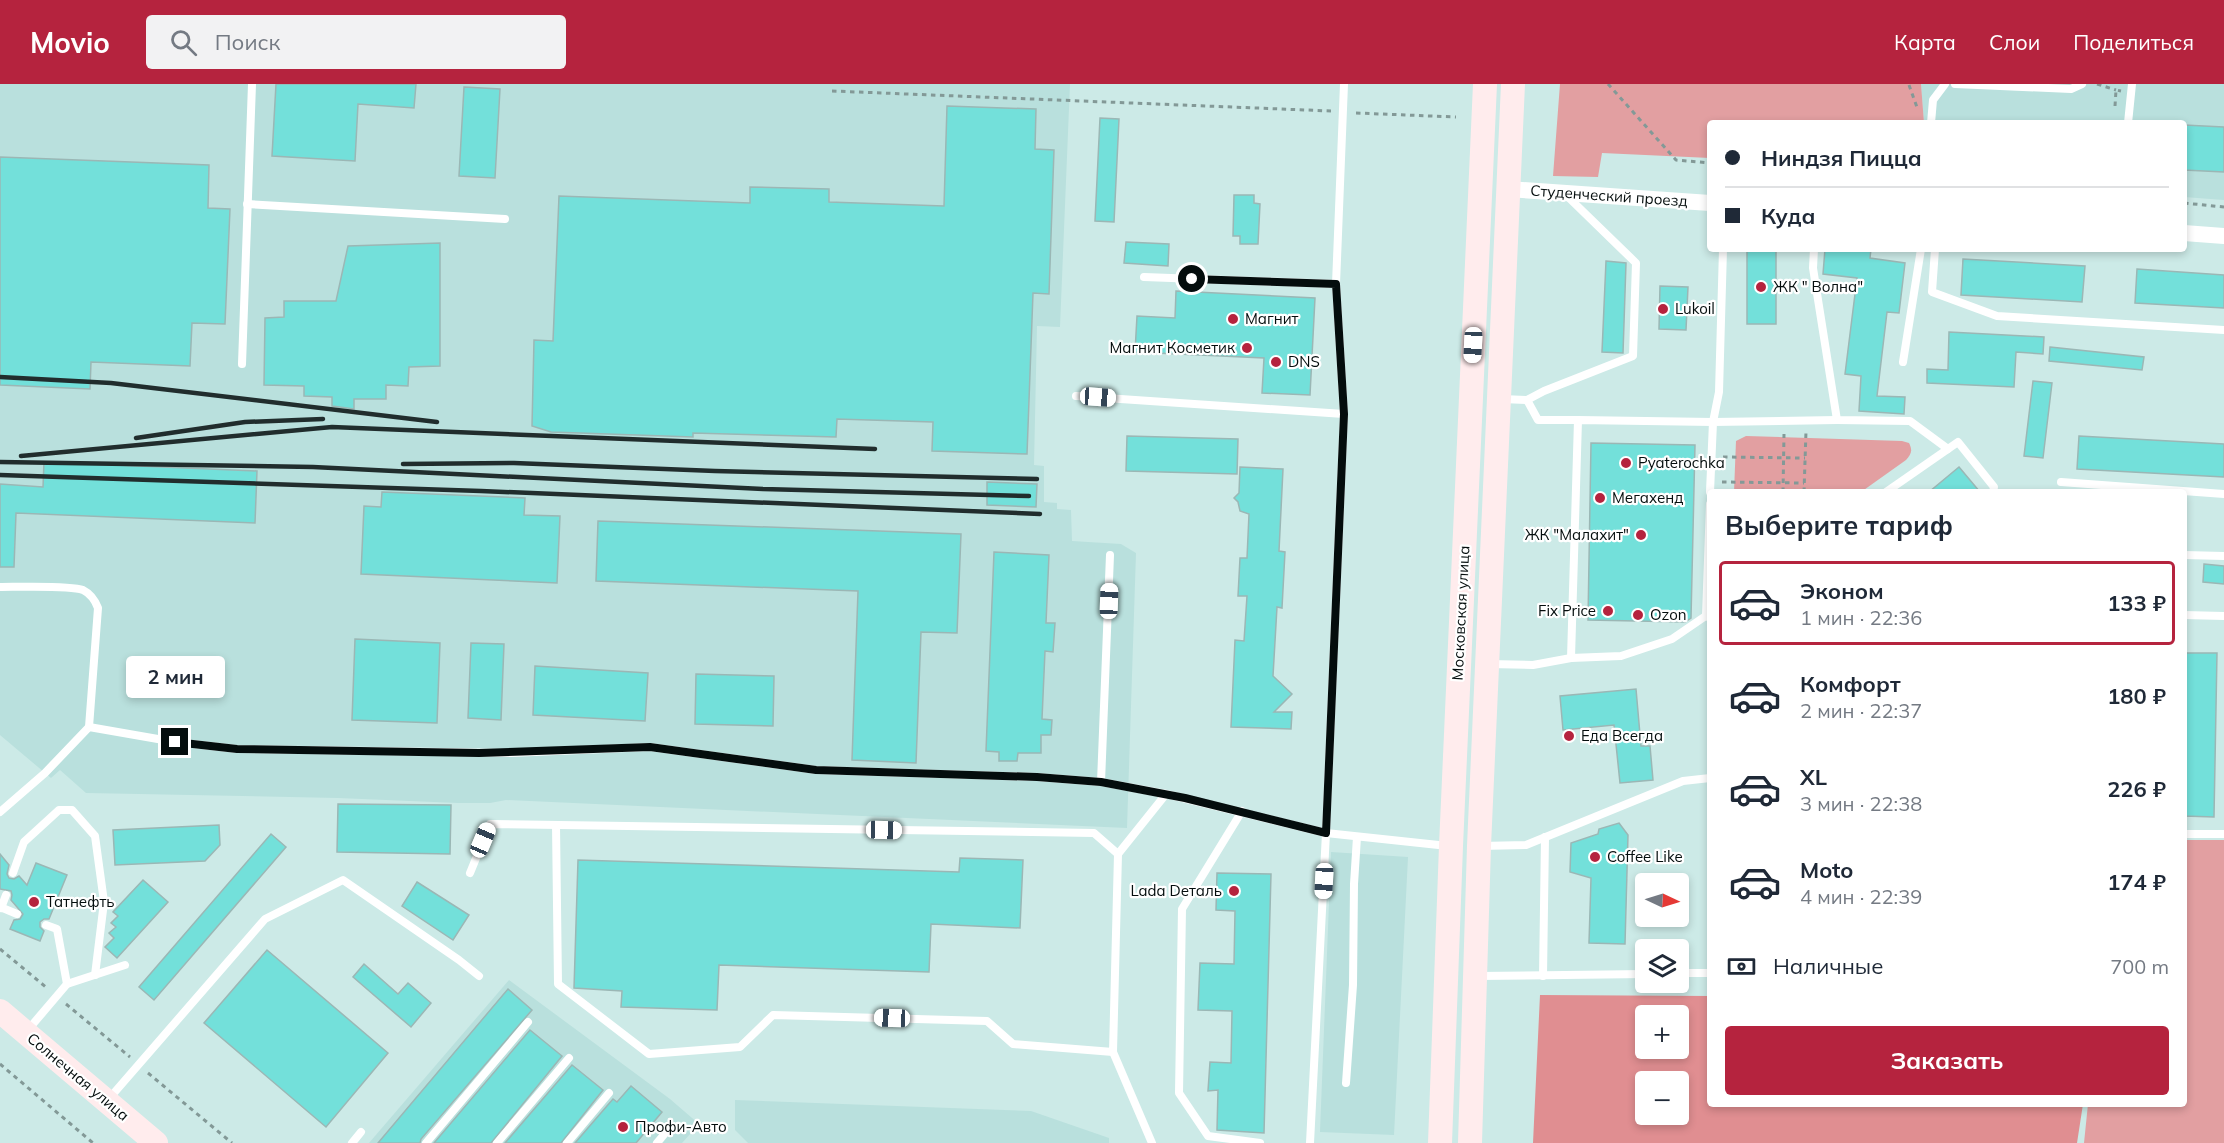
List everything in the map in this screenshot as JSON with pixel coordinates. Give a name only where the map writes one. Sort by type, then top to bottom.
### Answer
[{"type":"main road","name":"Московская улица","points":[[1440,1143],[1485,84]]},
{"type":"main road","name":"Московская улица","points":[[1470,1143],[1479,846],[1513,84]]},
{"type":"main road","name":"Солнечная улица","points":[[0,1011],[156,1143]]},
{"type":"street","name":"Студенческий проезд","points":[[1508,189],[1707,203]]},
{"type":"street","points":[[2187,233],[2224,236]]},
{"type":"lane","points":[[242,364],[252,84]]},
{"type":"lane","points":[[1310,1143],[1344,414],[1336,284],[1344,84]]},
{"type":"lane","points":[[1931,120],[1933,100],[1945,84]]},
{"type":"lane","points":[[1955,84],[2072,89],[2082,84]]},
{"type":"lane","points":[[2128,120],[2132,84]]},
{"type":"lane","points":[[1498,398],[1527,400],[1633,356],[1636,263],[1564,193]]},
{"type":"lane","points":[[247,204],[505,219]]},
{"type":"lane","points":[[1710,489],[1713,422],[1719,392],[1723,252]]},
{"type":"lane","points":[[1814,252],[1813,268],[1837,420]]},
{"type":"lane","points":[[1903,362],[1921,252]]},
{"type":"lane","points":[[1935,252],[1932,292],[1997,316],[2224,330]]},
{"type":"lane","points":[[1144,277],[1336,284]]},
{"type":"lane","points":[[1076,396],[1344,414]]},
{"type":"lane","points":[[1527,400],[1538,420],[1910,421],[1947,449]]},
{"type":"lane","points":[[1571,658],[1578,420]]},
{"type":"lane","points":[[1890,489],[1958,442],[1994,489]]},
{"type":"lane","points":[[2061,482],[2156,489]]},
{"type":"lane","points":[[2187,491],[2224,494]]},
{"type":"lane","points":[[1101,782],[1110,555]]},
{"type":"lane","points":[[2187,555],[2224,556]]},
{"type":"lane","points":[[0,587],[77,588],[90,594],[98,608],[89,727],[45,772],[0,812]]},
{"type":"lane","points":[[2187,615],[2224,616]]},
{"type":"lane","points":[[1488,664],[1533,665],[1571,658],[1621,656],[1672,639],[1707,617]]},
{"type":"lane","points":[[89,727],[175,742],[237,749],[510,753],[650,747],[816,770],[1037,777],[1101,782],[1242,811],[1326,833],[1451,846]]},
{"type":"lane","points":[[1479,846],[1526,845],[1683,781],[1707,778]]},
{"type":"lane","points":[[1152,1143],[1113,1052],[1118,854],[1166,794]]},
{"type":"lane","points":[[13,873],[24,842],[59,810],[72,810],[95,836],[104,902],[95,975]]},
{"type":"lane","points":[[1242,811],[1182,909],[1179,1093],[1208,1136],[1260,1143]]},
{"type":"lane","points":[[470,873],[490,824],[1094,833],[1118,854]]},
{"type":"lane","points":[[556,825],[558,984],[649,1054],[740,1047],[772,1015],[987,1021],[1013,1044],[1113,1052]]},
{"type":"lane","points":[[2187,834],[2224,834]]},
{"type":"lane","points":[[1346,1083],[1353,985],[1357,837]]},
{"type":"lane","points":[[1543,976],[1545,837]]},
{"type":"lane","points":[[107,1101],[265,920],[343,880],[479,976]]},
{"type":"lane","points":[[6,895],[1,908],[17,914]]},
{"type":"lane","points":[[46,925],[57,929],[67,984]]},
{"type":"lane","points":[[26,1032],[67,984],[125,965]]},
{"type":"lane","points":[[1689,973],[1707,973]]},
{"type":"lane","points":[[1475,976],[1635,974]]},
{"type":"lane","points":[[426,1143],[528,1022]]},
{"type":"lane","points":[[497,1143],[569,1058]]},
{"type":"lane","points":[[567,1143],[609,1093]]},
{"type":"lane","points":[[657,1143],[667,1131]]},
{"type":"lane","points":[[352,1143],[361,1132]]},
{"type":"path","points":[[1608,84],[1676,160],[1707,163]]},
{"type":"path","points":[[2097,84],[2116,90]]},
{"type":"path","points":[[1909,85],[1920,115]]},
{"type":"path","points":[[832,91],[1456,117]]},
{"type":"path","points":[[2187,203],[2224,207]]},
{"type":"path","points":[[1804,489],[1806,420]]},
{"type":"path","points":[[1783,489],[1785,421]]},
{"type":"path","points":[[1712,456],[1805,458]]},
{"type":"path","points":[[1711,482],[1804,483]]},
{"type":"path","points":[[0,949],[232,1143]]},
{"type":"path","points":[[0,1064],[93,1143]]},
{"type":"shaded area","points":[[0,84],[1070,84],[1060,327],[1037,326],[1034,465],[1044,466],[1044,502],[1057,503],[1057,509],[1071,510],[1072,541],[1121,544],[1136,553],[1127,828],[506,800],[490,803],[458,803],[86,793],[60,770],[51,778],[0,735]]},
{"type":"shaded area","points":[[1560,84],[1921,84],[1924,120],[1707,120],[1707,158],[1602,153],[1598,177],[1553,176]]},
{"type":"shaded area","points":[[1921,84],[2224,84],[2224,200],[2187,197],[2187,120],[1924,120]]},
{"type":"shaded area","points":[[1746,436],[1902,441],[1909,443],[1911,450],[1906,460],[1865,489],[1734,489],[1736,441]]},
{"type":"shaded area","points":[[2187,840],[2224,840],[2224,1143],[2084,1143],[2088,1107],[2187,1107]]},
{"type":"shaded area","points":[[1331,852],[1408,857],[1394,1135],[1320,1132]]},
{"type":"shaded area","points":[[509,980],[670,1099],[699,1124],[682,1143],[369,1143]]},
{"type":"shaded area","points":[[1540,995],[1707,996],[1707,1107],[2083,1107],[2077,1143],[1533,1143]]},
{"type":"shaded area","points":[[735,1100],[1031,1111],[1109,1138],[1109,1143],[748,1143],[735,1130]]},
{"type":"building","points":[[276,84],[416,84],[414,108],[358,104],[355,161],[272,156]]},
{"type":"building","points":[[464,87],[500,89],[495,178],[459,176]]},
{"type":"building","points":[[947,106],[1036,109],[1035,149],[1054,150],[1049,294],[1033,293],[1027,454],[932,451],[933,422],[837,419],[836,437],[693,433],[693,437],[551,432],[532,426],[534,340],[553,341],[559,196],[750,203],[750,187],[829,189],[829,202],[944,206]]},
{"type":"building","points":[[1100,118],[1119,119],[1114,222],[1095,221]]},
{"type":"building","points":[[2187,125],[2224,127],[2224,172],[2187,170]]},
{"type":"building","points":[[0,157],[209,165],[208,208],[230,209],[225,324],[192,323],[190,366],[91,362],[90,389],[0,385]]},
{"type":"building","points":[[1234,195],[1254,195],[1254,203],[1260,204],[1258,244],[1240,244],[1240,236],[1233,236]]},
{"type":"building","points":[[1126,242],[1169,244],[1168,266],[1124,263]]},
{"type":"building","points":[[440,243],[440,366],[409,367],[408,386],[386,385],[386,399],[354,399],[354,409],[332,406],[332,397],[304,396],[304,386],[264,385],[265,318],[284,317],[284,301],[336,301],[348,246]]},
{"type":"building","name":"ЖК \" Волна\"","points":[[1747,252],[1776,252],[1776,324],[1747,324]]},
{"type":"building","points":[[1825,252],[1871,252],[1870,258],[1905,263],[1899,313],[1887,312],[1877,396],[1905,397],[1904,414],[1859,411],[1861,376],[1845,374],[1857,278],[1823,274]]},
{"type":"building","points":[[1963,259],[2085,266],[2082,302],[1961,295]]},
{"type":"building","points":[[1606,261],[1626,263],[1623,353],[1602,352]]},
{"type":"building","points":[[2137,269],[2224,275],[2224,308],[2135,303]]},
{"type":"building","points":[[1660,286],[1688,287],[1686,330],[1659,329]]},
{"type":"building","points":[[1176,291],[1315,298],[1310,395],[1262,393],[1264,358],[1135,352],[1137,316],[1175,318]]},
{"type":"building","points":[[1949,332],[2044,337],[2043,354],[2016,352],[2014,387],[1927,383],[1927,369],[1948,370]]},
{"type":"building","points":[[2050,347],[2144,357],[2142,370],[2049,361]]},
{"type":"building","points":[[2033,381],[2052,383],[2043,458],[2024,456]]},
{"type":"building","points":[[1127,436],[1238,439],[1237,474],[1126,471]]},
{"type":"building","points":[[2079,436],[2224,444],[2224,477],[2077,469]]},
{"type":"building","name":"ЖК \"Малахит\"","points":[[1591,443],[1695,445],[1691,618],[1685,622],[1588,620]]},
{"type":"building","points":[[44,462],[257,471],[255,523],[16,513],[14,567],[0,567],[0,484],[43,487]]},
{"type":"building","points":[[1240,467],[1283,469],[1279,551],[1285,552],[1282,608],[1277,607],[1273,676],[1292,694],[1274,712],[1292,712],[1291,729],[1231,727],[1235,640],[1244,641],[1247,596],[1238,596],[1240,558],[1247,558],[1249,514],[1240,511],[1238,502],[1234,498],[1239,493]]},
{"type":"building","points":[[1959,467],[1977,489],[1933,489]]},
{"type":"building","points":[[987,482],[1037,484],[1036,507],[987,505]]},
{"type":"building","points":[[382,492],[525,498],[524,515],[560,516],[557,583],[361,574],[364,506],[381,507]]},
{"type":"building","points":[[598,521],[961,534],[957,633],[921,632],[916,763],[852,760],[858,591],[596,581]]},
{"type":"building","points":[[994,552],[1049,555],[1046,623],[1055,623],[1053,652],[1045,651],[1042,719],[1052,720],[1051,735],[1041,735],[1041,753],[1018,753],[1017,761],[999,761],[999,752],[986,751]]},
{"type":"building","points":[[2204,564],[2224,566],[2224,584],[2203,582]]},
{"type":"building","points":[[355,639],[440,643],[437,723],[352,720]]},
{"type":"building","points":[[471,643],[504,644],[501,720],[468,718]]},
{"type":"building","points":[[2187,653],[2217,653],[2214,817],[2187,816]]},
{"type":"building","points":[[535,666],[648,673],[645,721],[533,715]]},
{"type":"building","points":[[696,674],[774,676],[773,726],[695,724]]},
{"type":"building","points":[[1636,689],[1641,746],[1650,746],[1653,780],[1620,783],[1614,725],[1563,730],[1560,696]]},
{"type":"building","points":[[338,804],[451,805],[450,854],[337,852]]},
{"type":"building","points":[[1619,823],[1628,835],[1625,944],[1589,943],[1591,878],[1570,872],[1571,843],[1598,834],[1599,829]]},
{"type":"building","points":[[219,825],[220,845],[205,861],[115,865],[113,830]]},
{"type":"building","points":[[271,834],[286,847],[154,1000],[139,987]]},
{"type":"building","name":"Татнефть","points":[[0,854],[9,865],[7,874],[9,878],[14,879],[19,876],[27,885],[36,863],[67,875],[49,919],[40,922],[40,927],[44,931],[40,941],[10,929],[14,920],[20,919],[23,914],[11,900],[11,891],[0,889]]},
{"type":"building","points":[[960,858],[1023,860],[1020,928],[931,924],[929,972],[719,965],[717,1010],[621,1007],[622,991],[574,988],[578,860],[959,872]]},
{"type":"building","points":[[1217,873],[1271,874],[1264,1133],[1217,1130],[1218,1090],[1208,1091],[1210,1062],[1231,1063],[1232,1011],[1198,1010],[1200,963],[1234,964],[1235,911],[1216,910]]},
{"type":"building","points":[[143,880],[168,902],[117,958],[105,947],[114,938],[109,933],[116,927],[111,923],[118,916],[113,912]]},
{"type":"building","points":[[417,882],[469,915],[453,940],[402,906]]},
{"type":"building","points":[[267,950],[388,1053],[326,1127],[204,1023]]},
{"type":"building","points":[[364,964],[398,994],[408,983],[431,1003],[411,1027],[353,977]]},
{"type":"building","points":[[508,989],[532,1010],[421,1139],[420,1143],[378,1143]]},
{"type":"building","points":[[530,1030],[562,1056],[491,1143],[434,1143]]},
{"type":"building","points":[[572,1065],[603,1090],[561,1143],[505,1143]]},
{"type":"building","name":"Профи-Авто","points":[[631,1086],[662,1112],[636,1143],[575,1143],[613,1099],[617,1102]]},
{"type":"railway","points":[[0,377],[111,383],[437,422]]},
{"type":"railway","points":[[136,438],[245,422],[323,419]]},
{"type":"railway","points":[[21,456],[332,427],[875,449]]},
{"type":"railway","points":[[0,462],[313,467],[763,489],[1029,496]]},
{"type":"railway","points":[[403,464],[514,463],[715,471],[1037,479]]},
{"type":"railway","points":[[0,475],[481,491],[1040,514]]},
{"type":"place","name":"ЖК \" Волна\"","points":[[1761,287]]},
{"type":"place","name":"Lukoil","points":[[1663,309]]},
{"type":"place","name":"Магнит","points":[[1233,319]]},
{"type":"place","name":"Магнит Косметик","points":[[1247,348]]},
{"type":"place","name":"DNS","points":[[1276,362]]},
{"type":"place","name":"Pyaterochka","points":[[1626,463]]},
{"type":"place","name":"Мегахенд","points":[[1600,498]]},
{"type":"place","name":"ЖК \"Малахит\"","points":[[1641,535]]},
{"type":"place","name":"Fix Price","points":[[1608,611]]},
{"type":"place","name":"Ozon","points":[[1638,615]]},
{"type":"place","name":"Еда Всегда","points":[[1569,736]]},
{"type":"place","name":"Coffee Like","points":[[1595,857]]},
{"type":"place","name":"Lada Dеталь","points":[[1234,891]]},
{"type":"place","name":"Татнефть","points":[[34,902]]},
{"type":"place","name":"Профи-Авто","points":[[623,1127]]},
{"type":"route","points":[[175,742],[237,749],[479,753],[650,747],[816,770],[1037,777],[1101,782],[1185,798],[1326,833],[1344,414],[1336,284],[1192,279]]}]
